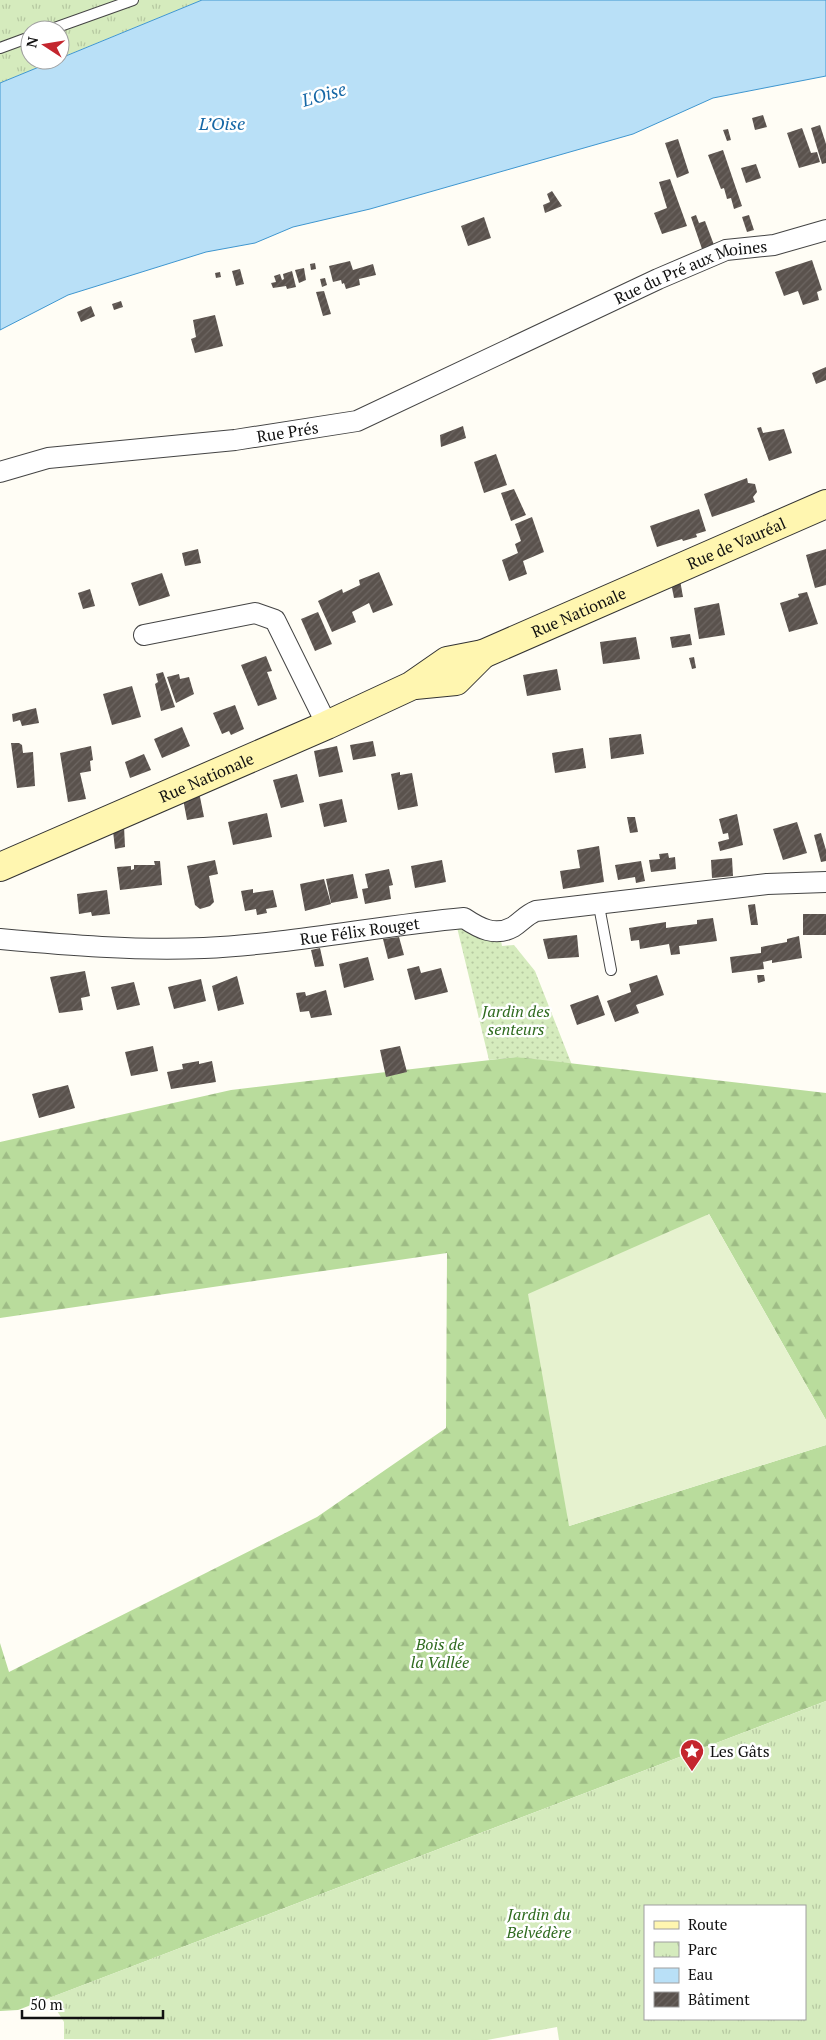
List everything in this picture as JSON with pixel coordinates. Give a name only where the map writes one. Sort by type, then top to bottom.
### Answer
[{"type":"street","name":"Rue du Pré aux Moines","points":[[558,326],[658,279],[726,250],[774,245],[826,230]]},
{"type":"street","name":"Rue Prés","points":[[0,472],[48,458],[235,440],[357,421],[558,326]]},
{"type":"street","name":"Rue de Vauréal","points":[[647,582],[826,504]]},
{"type":"street","name":"Rue Nationale","points":[[0,867],[327,725],[411,686],[456,681],[483,654],[647,582]]},
{"type":"street","points":[[144,636],[255,613],[275,620],[327,725]]},
{"type":"street","name":"Rue Félix Rouget","points":[[0,939],[135,948],[204,948],[285,942],[464,918],[478,928],[489,932],[499,932],[513,927],[526,915],[536,912],[599,906],[708,890],[767,884],[826,882]]},
{"type":"lane","points":[[70,22],[133,0]]},
{"type":"lane","points":[[0,48],[20,41]]},
{"type":"lane","points":[[599,906],[612,970]]},
{"type":"green space","points":[[0,0],[202,0],[70,54],[70,20],[20,20],[20,70],[32,70],[0,83]]},
{"type":"green space","name":"Jardin des senteurs","points":[[455,919],[499,932],[502,946],[514,945],[535,971],[572,1065],[517,1057],[489,1060]]},
{"type":"green space","name":"Bois de la Vallée","points":[[517,1057],[826,1093],[826,1420],[709,1214],[569,1526],[826,1445],[826,1701],[18,2010],[0,2011],[0,1643],[9,1672],[317,1517],[446,1428],[447,1253],[0,1318],[0,1142],[231,1090]]},
{"type":"green space","points":[[709,1214],[826,1420],[826,1445],[569,1526],[528,1294]]},
{"type":"green space","name":"Jardin du Belvédère","points":[[826,1701],[826,2040],[559,2040],[557,2027],[487,2040],[64,2039],[64,2022],[49,1998]]},
{"type":"water","name":"L’Oise","points":[[202,0],[826,0],[826,76],[713,98],[633,134],[370,209],[293,227],[255,243],[206,252],[68,295],[0,330],[0,83],[32,70],[70,70],[70,54]]},
{"type":"building","points":[[763,115],[767,127],[755,130],[752,118]]},
{"type":"building","points":[[820,125],[826,144],[826,163],[822,164],[811,128]]},
{"type":"building","points":[[802,128],[811,153],[817,152],[820,162],[799,168],[787,133]]},
{"type":"building","points":[[728,129],[731,140],[727,141],[723,130]]},
{"type":"building","points":[[678,139],[689,173],[677,178],[665,143]]},
{"type":"building","points":[[723,150],[742,206],[734,209],[731,198],[727,199],[724,188],[721,189],[708,155]]},
{"type":"building","points":[[756,164],[761,178],[746,183],[741,168]]},
{"type":"building","points":[[670,179],[687,226],[662,234],[654,213],[667,208],[659,182]]},
{"type":"building","points":[[552,191],[562,206],[545,213],[543,205],[550,202],[547,194]]},
{"type":"building","points":[[696,215],[699,223],[705,221],[714,245],[702,249],[691,217]]},
{"type":"building","points":[[749,215],[754,230],[747,232],[742,217]]},
{"type":"building","points":[[484,217],[491,238],[468,246],[461,226]]},
{"type":"building","points":[[812,260],[822,290],[817,292],[819,300],[803,305],[798,291],[784,296],[775,272]]},
{"type":"building","points":[[350,261],[353,270],[373,264],[376,275],[359,279],[360,285],[346,289],[341,280],[333,282],[329,266]]},
{"type":"building","points":[[315,263],[316,269],[311,270],[310,264]]},
{"type":"building","points":[[304,268],[306,280],[299,283],[295,270]]},
{"type":"building","points":[[240,269],[244,284],[236,286],[232,271]]},
{"type":"building","points":[[292,271],[296,287],[287,289],[286,286],[273,288],[271,283],[276,282],[274,276],[280,274],[282,280],[284,279],[283,274]]},
{"type":"building","points":[[220,272],[221,277],[216,278],[215,273]]},
{"type":"building","points":[[325,278],[327,285],[322,287],[320,279]]},
{"type":"building","points":[[324,291],[331,314],[323,316],[316,292]]},
{"type":"building","points":[[121,301],[123,307],[114,310],[112,304]]},
{"type":"building","points":[[91,306],[95,316],[81,322],[77,312]]},
{"type":"building","points":[[215,315],[223,346],[195,353],[191,339],[196,337],[193,320]]},
{"type":"building","points":[[826,367],[826,380],[816,384],[812,373]]},
{"type":"building","points":[[463,426],[466,438],[441,447],[440,435]]},
{"type":"building","points":[[761,427],[763,433],[784,429],[792,453],[769,461],[757,428]]},
{"type":"building","points":[[496,454],[507,485],[484,493],[474,462]]},
{"type":"building","points":[[747,478],[748,483],[755,484],[757,492],[753,497],[755,502],[712,517],[704,494]]},
{"type":"building","points":[[514,489],[526,515],[511,521],[501,493]]},
{"type":"building","points":[[699,509],[706,531],[696,534],[697,537],[683,541],[682,539],[657,547],[650,526]]},
{"type":"building","points":[[532,517],[544,552],[523,561],[527,574],[509,581],[502,560],[518,553],[515,544],[521,541],[515,524]]},
{"type":"building","points":[[198,549],[201,563],[185,566],[182,553]]},
{"type":"building","points":[[826,549],[826,585],[815,588],[806,555]]},
{"type":"building","points":[[379,572],[393,605],[373,613],[369,603],[352,612],[356,622],[332,632],[318,601],[342,589],[343,593],[360,585],[359,580]]},
{"type":"building","points":[[162,573],[170,596],[139,606],[131,583]]},
{"type":"building","points":[[680,580],[683,597],[674,598],[671,583]]},
{"type":"building","points":[[90,589],[95,606],[83,609],[78,593]]},
{"type":"building","points":[[807,592],[818,624],[789,632],[780,603],[799,597],[798,594]]},
{"type":"building","points":[[719,603],[725,635],[699,639],[694,608]]},
{"type":"building","points":[[318,612],[332,644],[315,651],[301,619]]},
{"type":"building","points":[[690,634],[692,645],[672,648],[670,637]]},
{"type":"building","points":[[636,637],[640,659],[603,664],[600,642]]},
{"type":"building","points":[[266,656],[272,671],[267,672],[277,699],[258,706],[241,665]]},
{"type":"building","points":[[694,657],[696,668],[692,669],[689,658]]},
{"type":"building","points":[[557,669],[561,690],[527,696],[523,675]]},
{"type":"building","points":[[163,672],[175,707],[161,711],[155,684],[158,682],[156,674]]},
{"type":"building","points":[[179,674],[180,679],[189,677],[194,694],[176,703],[167,677]]},
{"type":"building","points":[[132,686],[141,717],[112,725],[103,694]]},
{"type":"building","points":[[235,705],[244,729],[231,735],[229,731],[222,734],[213,713]]},
{"type":"building","points":[[36,708],[39,723],[22,726],[20,720],[13,722],[12,714]]},
{"type":"building","points":[[182,727],[190,746],[162,758],[154,739]]},
{"type":"building","points":[[641,734],[644,754],[611,759],[609,738]]},
{"type":"building","points":[[373,741],[376,756],[353,760],[350,745]]},
{"type":"building","points":[[11,743],[22,745],[23,753],[33,752],[35,786],[17,788]]},
{"type":"building","points":[[91,746],[93,760],[90,761],[91,771],[80,773],[86,799],[68,802],[60,753]]},
{"type":"building","points":[[337,746],[343,772],[319,777],[314,751]]},
{"type":"building","points":[[583,748],[586,768],[555,773],[552,753]]},
{"type":"building","points":[[144,754],[151,770],[130,778],[125,762]]},
{"type":"building","points":[[400,772],[400,775],[412,773],[418,806],[398,810],[391,774]]},
{"type":"building","points":[[297,774],[304,802],[281,808],[273,780]]},
{"type":"building","points":[[199,792],[204,817],[187,820],[183,799]]},
{"type":"building","points":[[342,799],[347,822],[324,827],[319,804]]},
{"type":"building","points":[[267,813],[272,837],[233,845],[228,822]]},
{"type":"building","points":[[737,814],[743,845],[720,851],[718,842],[729,839],[728,833],[723,834],[719,819]]},
{"type":"building","points":[[627,817],[635,817],[638,832],[630,833]]},
{"type":"building","points":[[797,822],[807,853],[783,860],[773,829]]},
{"type":"building","points":[[124,826],[125,847],[115,849],[113,831]]},
{"type":"building","points":[[821,833],[826,850],[826,861],[821,862],[814,835]]},
{"type":"building","points":[[599,846],[604,882],[563,889],[560,871],[580,868],[577,850]]},
{"type":"building","points":[[668,853],[669,858],[675,857],[676,869],[651,872],[649,860],[660,859],[659,854]]},
{"type":"building","points":[[732,858],[733,876],[712,878],[711,860]]},
{"type":"building","points":[[215,860],[218,874],[209,876],[214,902],[210,906],[200,909],[195,905],[187,866]]},
{"type":"building","points":[[442,860],[446,882],[415,888],[411,866]]},
{"type":"building","points":[[154,861],[160,861],[162,885],[120,890],[117,867],[131,866],[131,870],[134,869],[134,865],[155,865]]},
{"type":"building","points":[[641,861],[645,881],[636,883],[635,877],[618,880],[615,865]]},
{"type":"building","points":[[389,869],[393,885],[389,886],[391,899],[365,904],[362,889],[368,888],[365,874]]},
{"type":"building","points":[[353,874],[358,898],[331,903],[326,879]]},
{"type":"building","points":[[324,879],[331,904],[305,911],[300,884]]},
{"type":"building","points":[[253,889],[253,893],[273,890],[277,907],[266,909],[267,913],[257,915],[256,909],[245,911],[241,891]]},
{"type":"building","points":[[107,890],[110,914],[92,916],[91,912],[79,914],[77,894]]},
{"type":"building","points":[[755,904],[758,925],[751,925],[748,905]]},
{"type":"building","points":[[803,914],[826,914],[826,935],[803,935]]},
{"type":"building","points":[[713,918],[717,941],[679,946],[680,954],[671,955],[669,944],[640,949],[639,940],[631,941],[629,928],[666,922],[666,928],[697,924],[697,920]]},
{"type":"building","points":[[577,935],[579,957],[548,959],[543,939]]},
{"type":"building","points":[[799,936],[802,958],[772,963],[772,960],[763,962],[764,969],[732,973],[730,957],[761,953],[761,947],[787,942],[787,939]]},
{"type":"building","points":[[399,937],[404,955],[388,959],[383,939]]},
{"type":"building","points":[[320,948],[324,966],[315,967],[311,950]]},
{"type":"building","points":[[368,957],[374,980],[344,988],[339,964]]},
{"type":"building","points":[[419,966],[421,973],[441,968],[448,992],[415,1000],[407,969]]},
{"type":"building","points":[[85,971],[90,996],[81,998],[83,1010],[59,1013],[50,977]]},
{"type":"building","points":[[657,975],[664,995],[636,1005],[639,1013],[615,1022],[607,1001],[631,992],[629,984]]},
{"type":"building","points":[[757,975],[764,975],[765,981],[758,983]]},
{"type":"building","points":[[237,976],[244,1004],[218,1011],[212,986]]},
{"type":"building","points":[[201,979],[206,1001],[174,1009],[168,987]]},
{"type":"building","points":[[134,982],[140,1005],[117,1010],[111,987]]},
{"type":"building","points":[[326,990],[332,1015],[311,1018],[309,1011],[300,1012],[296,993],[305,992],[306,996]]},
{"type":"building","points":[[598,995],[605,1015],[577,1025],[570,1005]]},
{"type":"building","points":[[153,1046],[158,1071],[131,1076],[125,1052]]},
{"type":"building","points":[[400,1046],[407,1072],[386,1077],[380,1050]]},
{"type":"building","points":[[199,1061],[199,1064],[212,1061],[216,1082],[171,1089],[167,1072],[183,1069],[182,1064]]},
{"type":"building","points":[[68,1085],[75,1108],[39,1118],[32,1094]]},
{"type":"place","name":"Les Gâts","points":[[692,1772]]},
{"type":"water label","name":"L'Oise","points":[[324,95]]}]
